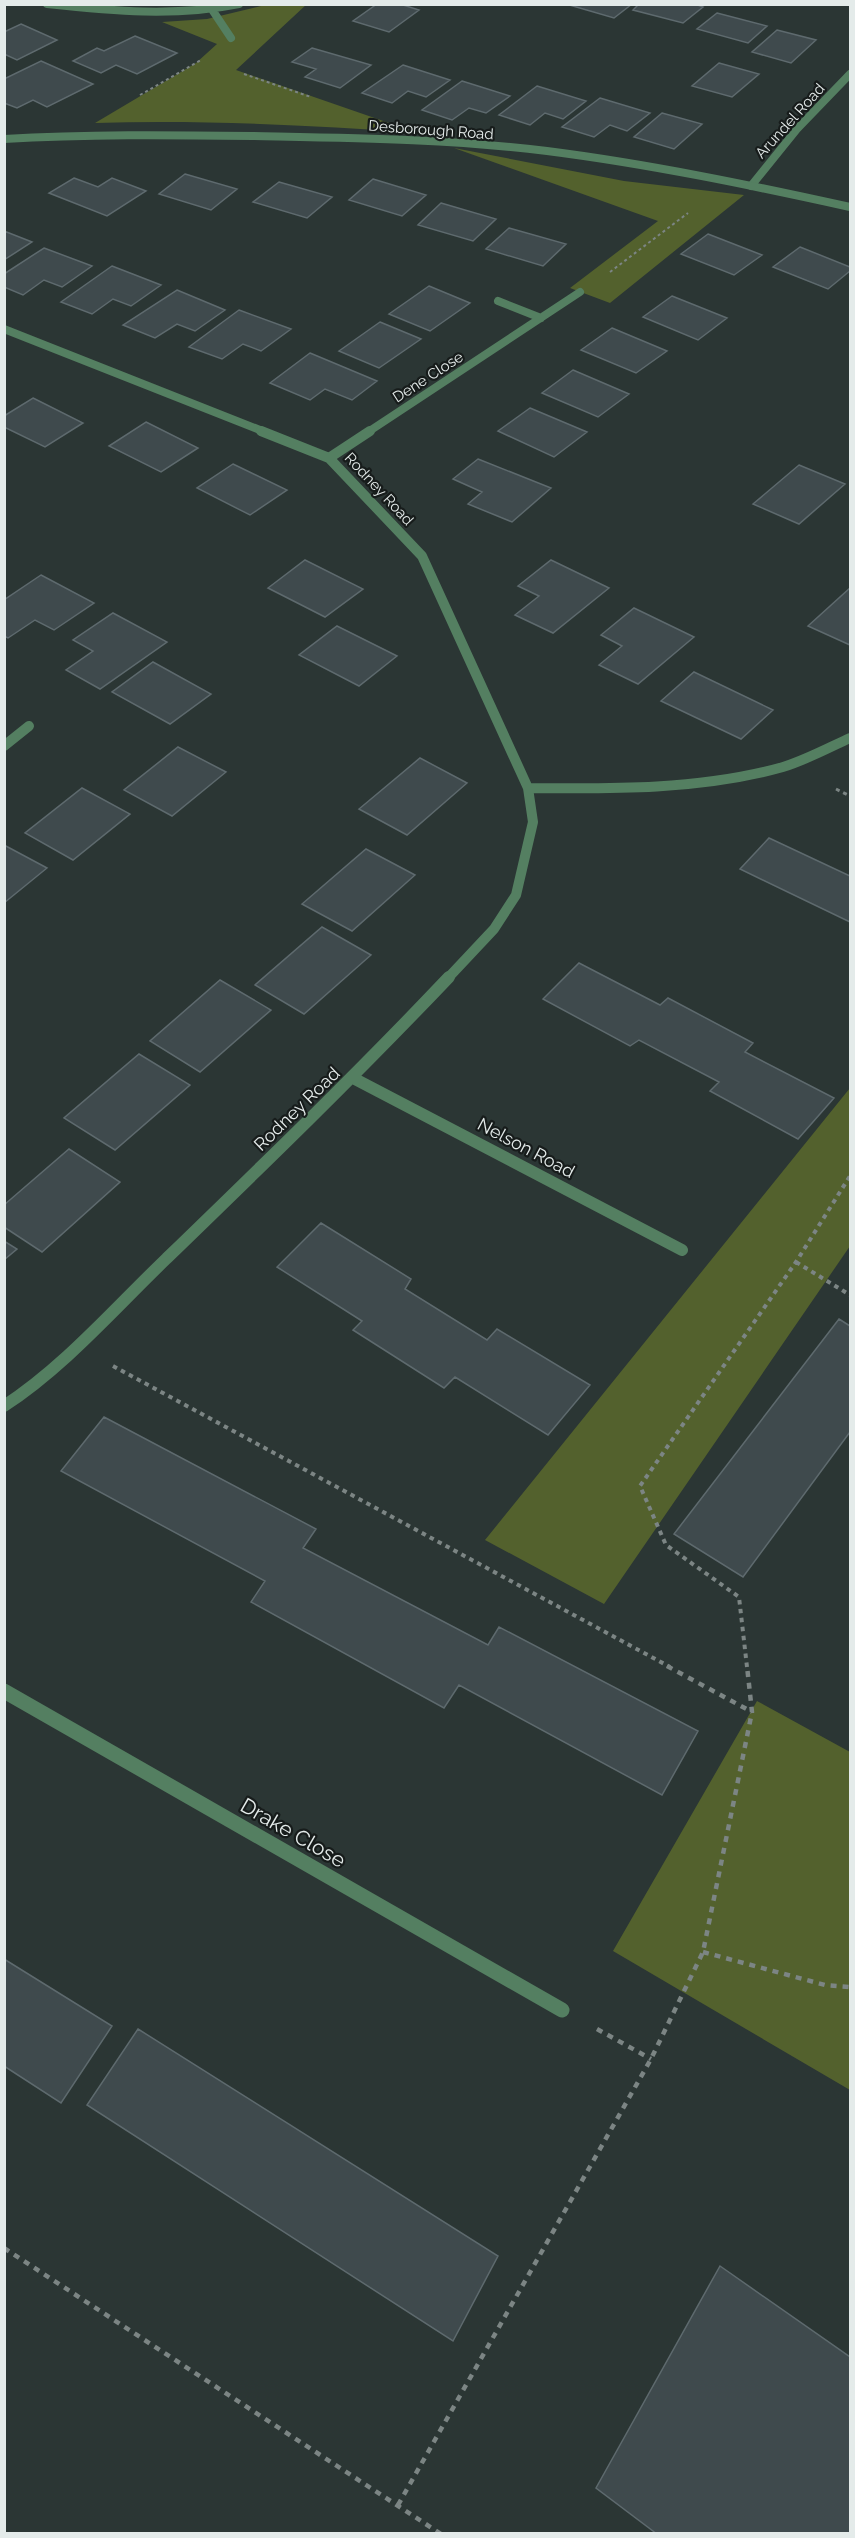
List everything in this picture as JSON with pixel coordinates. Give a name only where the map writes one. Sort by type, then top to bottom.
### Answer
[{"type":"street","points":[[47,4],[95,9],[213,11],[239,4]]},
{"type":"street","points":[[213,11],[231,38]]},
{"type":"street","name":"Arundel Road","points":[[751,186],[797,129],[850,74]]},
{"type":"street","name":"Desborough Road","points":[[4,139],[83,134],[445,142],[593,158],[751,186],[850,207]]},
{"type":"street","name":"Dene Close","points":[[329,458],[580,292]]},
{"type":"street","points":[[498,301],[541,318]]},
{"type":"street","name":"Rodney Road","points":[[4,329],[329,458],[422,556],[528,788],[533,822],[516,895],[494,928],[353,1078],[76,1346],[24,1393],[4,1406]]},
{"type":"street","points":[[4,340],[16,334]]},
{"type":"street","points":[[4,746],[29,726]]},
{"type":"street","points":[[528,788],[639,789],[735,776],[786,766],[850,738]]},
{"type":"street","name":"Nelson Road","points":[[353,1078],[682,1250]]},
{"type":"street","name":"Drake Close","points":[[4,1691],[562,2010]]},
{"type":"path","points":[[131,100],[201,60],[231,38]]},
{"type":"path","points":[[580,292],[624,262],[730,182]]},
{"type":"path","points":[[398,2505],[651,2059],[703,1952],[752,1712],[739,1597],[666,1545],[640,1486],[796,1262],[850,1176]]},
{"type":"path","points":[[796,1262],[850,1295]]},
{"type":"path","points":[[76,1346],[752,1712]]},
{"type":"path","points":[[703,1952],[825,1985],[850,1987]]},
{"type":"path","points":[[562,2010],[651,2059]]},
{"type":"path","points":[[4,2248],[441,2534]]},
{"type":"green space","points":[[307,4],[236,70],[418,133],[256,124],[95,123],[196,63],[217,44],[162,22],[207,19],[265,5]]},
{"type":"green space","points":[[454,148],[624,181],[744,195],[610,303],[570,288],[658,221]]},
{"type":"green space","points":[[850,1088],[850,1246],[604,1604],[485,1540]]},
{"type":"green space","points":[[757,1701],[850,1752],[850,2090],[613,1951]]},
{"type":"building","points":[[377,4],[400,4],[419,10],[389,32],[353,21]]},
{"type":"building","points":[[566,4],[632,4],[614,18]]},
{"type":"building","points":[[639,4],[695,4],[703,7],[683,23],[633,10]]},
{"type":"building","points":[[717,13],[767,26],[748,43],[697,29]]},
{"type":"building","points":[[21,24],[57,40],[17,60],[4,54],[4,32]]},
{"type":"building","points":[[777,30],[816,40],[791,63],[752,52]]},
{"type":"building","points":[[135,36],[177,53],[137,74],[116,65],[101,73],[73,61],[97,48],[104,51]]},
{"type":"building","points":[[312,48],[371,65],[340,88],[305,77],[316,69],[292,62]]},
{"type":"building","points":[[41,61],[93,84],[47,107],[33,100],[17,108],[4,103],[4,79]]},
{"type":"building","points":[[719,63],[759,74],[732,97],[692,86]]},
{"type":"building","points":[[403,65],[450,80],[426,97],[408,91],[392,103],[362,93]]},
{"type":"building","points":[[462,81],[510,96],[486,113],[469,108],[452,120],[422,110]]},
{"type":"building","points":[[537,86],[586,101],[563,119],[545,113],[530,125],[499,115]]},
{"type":"building","points":[[600,98],[650,113],[627,131],[610,125],[594,137],[562,127]]},
{"type":"building","points":[[662,113],[702,124],[674,149],[634,137]]},
{"type":"building","points":[[185,174],[237,189],[211,210],[159,194]]},
{"type":"building","points":[[74,178],[98,187],[112,178],[146,191],[107,216],[49,193]]},
{"type":"building","points":[[373,179],[426,195],[402,216],[349,200]]},
{"type":"building","points":[[279,182],[332,197],[307,218],[253,202]]},
{"type":"building","points":[[441,203],[496,219],[473,241],[418,225]]},
{"type":"building","points":[[509,228],[566,244],[543,266],[486,249]]},
{"type":"building","points":[[4,231],[32,242],[4,260]]},
{"type":"building","points":[[708,234],[762,255],[734,275],[681,254]]},
{"type":"building","points":[[800,247],[850,267],[850,271],[828,289],[773,267]]},
{"type":"building","points":[[44,248],[92,266],[62,287],[44,280],[23,295],[4,287],[4,274]]},
{"type":"building","points":[[112,266],[161,285],[131,306],[113,299],[92,314],[61,302]]},
{"type":"building","points":[[429,286],[470,303],[430,331],[389,314]]},
{"type":"building","points":[[177,290],[225,310],[195,331],[177,324],[155,338],[123,325]]},
{"type":"building","points":[[672,296],[727,318],[698,340],[643,317]]},
{"type":"building","points":[[239,310],[291,329],[261,351],[243,344],[222,359],[189,347]]},
{"type":"building","points":[[380,322],[421,339],[379,368],[339,351]]},
{"type":"building","points":[[612,328],[667,351],[636,373],[581,350]]},
{"type":"building","points":[[310,353],[377,381],[352,400],[325,389],[310,400],[270,383]]},
{"type":"building","points":[[573,370],[629,394],[598,417],[542,393]]},
{"type":"building","points":[[33,398],[83,423],[45,447],[4,427],[4,416]]},
{"type":"building","points":[[530,408],[587,432],[554,457],[498,431]]},
{"type":"building","points":[[146,422],[198,448],[161,472],[109,446]]},
{"type":"building","points":[[478,459],[551,488],[512,522],[468,504],[482,492],[453,479]]},
{"type":"building","points":[[233,464],[287,490],[250,515],[197,488]]},
{"type":"building","points":[[799,465],[845,484],[799,524],[753,504]]},
{"type":"building","points":[[305,560],[363,589],[325,617],[268,588]]},
{"type":"building","points":[[551,560],[609,588],[553,633],[515,615],[539,596],[518,586]]},
{"type":"building","points":[[41,575],[94,603],[54,630],[35,620],[8,638],[4,636],[4,600]]},
{"type":"building","points":[[850,588],[850,645],[808,626]]},
{"type":"building","points":[[634,608],[694,637],[638,684],[599,665],[622,646],[601,635]]},
{"type":"building","points":[[113,613],[167,642],[100,689],[66,670],[93,651],[73,640]]},
{"type":"building","points":[[337,626],[397,656],[359,686],[299,655]]},
{"type":"building","points":[[153,662],[211,694],[170,724],[112,692]]},
{"type":"building","points":[[694,672],[773,710],[741,739],[661,701]]},
{"type":"building","points":[[178,747],[226,772],[172,816],[124,790]]},
{"type":"building","points":[[420,758],[467,783],[407,835],[359,809]]},
{"type":"building","points":[[82,788],[130,814],[73,860],[25,833]]},
{"type":"building","points":[[769,838],[850,876],[850,922],[740,869]]},
{"type":"building","points":[[4,845],[47,868],[4,903]]},
{"type":"building","points":[[366,849],[415,875],[352,931],[302,904]]},
{"type":"building","points":[[322,927],[371,955],[304,1014],[255,985]]},
{"type":"building","points":[[579,963],[660,1005],[668,998],[753,1043],[745,1052],[834,1098],[798,1139],[710,1091],[719,1082],[639,1040],[630,1046],[543,999]]},
{"type":"building","points":[[220,980],[271,1010],[200,1072],[150,1041]]},
{"type":"building","points":[[139,1054],[190,1085],[115,1150],[64,1118]]},
{"type":"building","points":[[69,1149],[120,1182],[42,1252],[4,1227],[4,1205]]},
{"type":"building","points":[[321,1223],[411,1279],[405,1289],[487,1340],[497,1329],[590,1385],[548,1435],[455,1377],[444,1388],[353,1330],[362,1321],[277,1267]]},
{"type":"building","points":[[4,1241],[17,1249],[4,1260]]},
{"type":"building","points":[[839,1319],[850,1326],[850,1432],[743,1577],[674,1534]]},
{"type":"building","points":[[104,1417],[316,1529],[303,1548],[488,1645],[499,1627],[698,1731],[662,1795],[459,1685],[444,1708],[251,1602],[265,1581],[61,1471]]},
{"type":"building","points":[[4,1959],[112,2026],[61,2103],[4,2066]]},
{"type":"building","points":[[138,2029],[498,2256],[453,2341],[87,2105]]},
{"type":"building","points":[[720,2266],[850,2357],[850,2534],[657,2534],[596,2488]]}]
